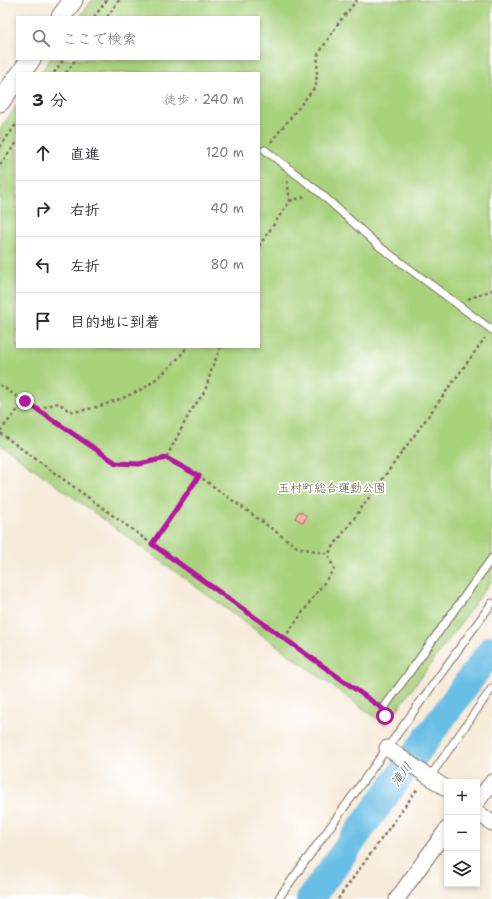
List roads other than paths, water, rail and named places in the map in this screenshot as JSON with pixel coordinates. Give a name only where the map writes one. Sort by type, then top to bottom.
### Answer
[{"type":"street","points":[[62,16],[73,0]]},
{"type":"street","points":[[22,72],[30,60]]},
{"type":"street","points":[[0,102],[16,79]]},
{"type":"street","points":[[389,749],[444,787]]},
{"type":"street","points":[[480,798],[492,782]]},
{"type":"street","points":[[480,814],[492,822]]},
{"type":"street","points":[[396,899],[444,834]]},
{"type":"lane","points":[[265,150],[319,192],[380,247],[492,329]]},
{"type":"lane","points":[[383,709],[492,558]]},
{"type":"lane","points":[[278,899],[389,749],[492,603]]},
{"type":"lane","points":[[426,776],[492,688]]},
{"type":"waterway","name":"滝川","points":[[310,899],[492,649]]},
{"type":"park label","name":"玉村町総合運動公園","points":[[332,488]]}]
